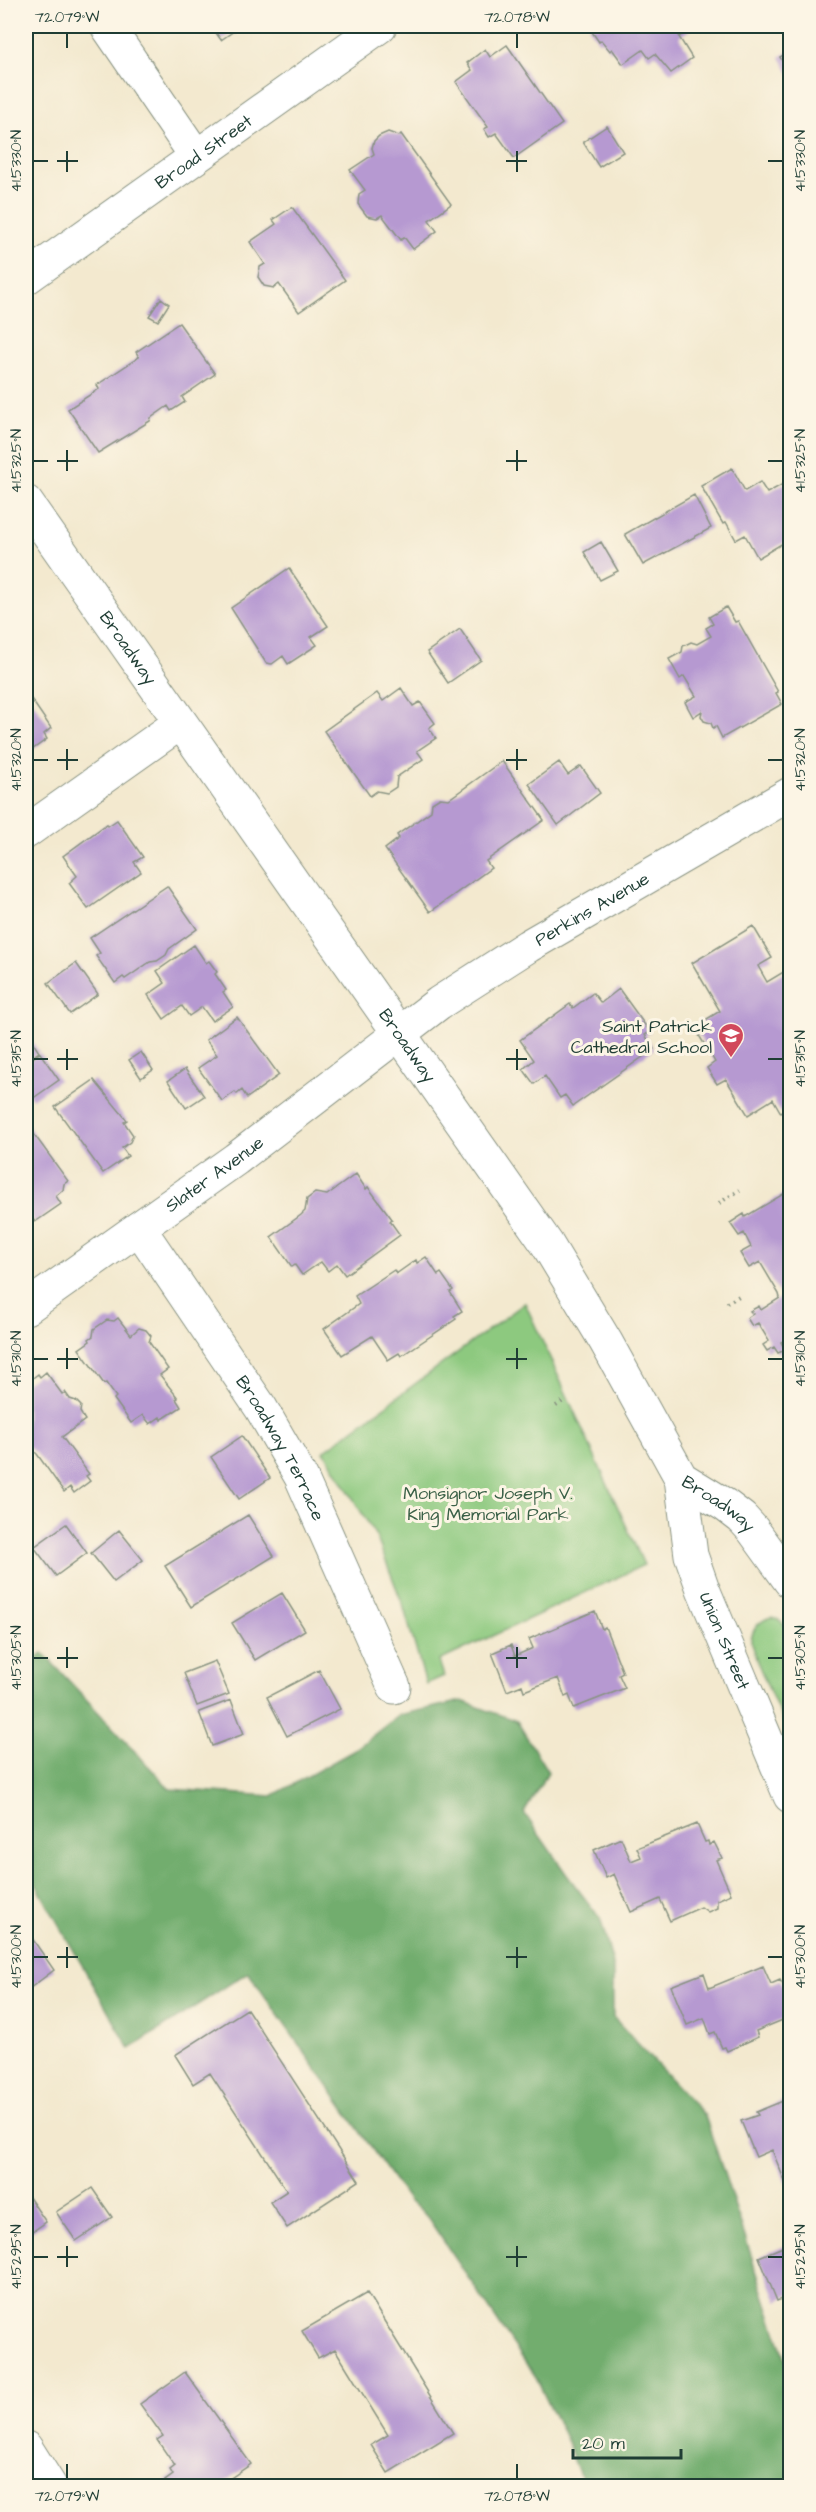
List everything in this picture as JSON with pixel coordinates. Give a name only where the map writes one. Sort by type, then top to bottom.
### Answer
[{"type":"street","points":[[107,26],[196,156]]},
{"type":"street","name":"Broad Street","points":[[26,278],[380,26]]},
{"type":"street","name":"Broadway","points":[[26,502],[547,1244],[606,1342],[681,1478],[742,1518],[789,1577]]},
{"type":"street","points":[[26,832],[180,723]]},
{"type":"street","name":"Perkins Avenue","points":[[399,1034],[448,997],[528,946],[790,794]]},
{"type":"street","name":"Slater Avenue","points":[[26,1308],[278,1127],[399,1034]]},
{"type":"street","name":"Broadway Terrace","points":[[139,1227],[261,1408],[301,1477],[394,1687]]},
{"type":"street","name":"Union Street","points":[[681,1478],[690,1555],[790,1796]]},
{"type":"street","points":[[26,2448],[50,2487]]},
{"type":"path","points":[[719,1203],[740,1190]]},
{"type":"path","points":[[727,1303],[739,1296]]},
{"type":"path","points":[[556,1406],[565,1400]]},
{"type":"green space","name":"Monsignor Joseph V. King Memorial Park","points":[[525,1303],[644,1565],[439,1661],[444,1676],[426,1684],[403,1605],[376,1536],[324,1451]]},
{"type":"green space","points":[[771,1617],[779,1619],[790,1632],[790,1737],[752,1648],[751,1641],[757,1626]]},
{"type":"green space","points":[[43,1653],[170,1789],[272,1796],[353,1751],[399,1715],[462,1701],[517,1721],[548,1772],[524,1813],[600,1918],[613,1964],[613,2017],[705,2116],[790,2373],[790,2486],[584,2486],[567,2442],[536,2378],[428,2218],[410,2203],[248,1972],[130,2049],[26,1867],[26,1667]]},
{"type":"building","points":[[207,26],[241,26],[221,40],[214,30],[211,32]]},
{"type":"building","points":[[588,26],[695,26],[679,37],[692,58],[671,73],[655,54],[649,58],[643,50],[623,64],[612,49],[610,51],[601,40],[599,42]]},
{"type":"building","points":[[507,45],[562,124],[514,158],[496,133],[489,137],[484,129],[488,127],[456,82],[472,70],[467,63],[485,49],[490,57]]},
{"type":"building","points":[[790,51],[790,75],[780,57]]},
{"type":"building","points":[[607,126],[623,152],[599,167],[583,142]]},
{"type":"building","points":[[388,132],[399,136],[401,134],[451,204],[429,220],[437,231],[413,249],[404,237],[401,240],[382,215],[377,218],[367,216],[358,204],[359,194],[365,190],[350,170],[374,154],[372,148],[374,141]]},
{"type":"building","points":[[292,207],[345,280],[299,312],[279,284],[274,288],[264,286],[258,277],[260,267],[265,264],[250,242],[276,224],[273,220]]},
{"type":"building","points":[[161,298],[169,304],[158,321],[149,316]]},
{"type":"building","points":[[179,323],[215,374],[182,397],[185,402],[171,411],[168,406],[150,421],[98,453],[68,409],[99,389],[97,385],[139,357],[136,352]]},
{"type":"building","points":[[732,468],[745,491],[760,482],[767,493],[785,483],[790,492],[790,539],[758,558],[745,535],[736,540],[726,522],[723,524],[701,486]]},
{"type":"building","points":[[694,495],[711,528],[643,565],[625,534]]},
{"type":"building","points":[[601,542],[618,571],[600,580],[584,552]]},
{"type":"building","points":[[289,568],[328,626],[311,637],[317,645],[288,664],[283,656],[272,664],[266,663],[231,608]]},
{"type":"building","points":[[726,607],[735,622],[738,621],[778,692],[776,693],[782,704],[722,738],[716,726],[713,728],[711,723],[704,721],[701,716],[702,711],[693,717],[685,702],[696,696],[684,676],[680,679],[669,659],[682,652],[683,646],[691,642],[697,644],[711,636],[706,628],[713,624],[709,617]]},
{"type":"building","points":[[460,629],[481,660],[448,683],[427,652]]},
{"type":"building","points":[[401,688],[413,706],[420,702],[435,723],[429,728],[436,738],[417,751],[423,759],[397,777],[396,787],[387,793],[377,791],[370,796],[324,731],[377,693],[383,701]]},
{"type":"building","points":[[29,696],[51,728],[44,734],[47,739],[26,754],[26,699]]},
{"type":"building","points":[[502,761],[544,820],[486,861],[491,868],[430,912],[385,849],[399,838],[397,835],[431,811],[432,803],[440,798],[449,799]]},
{"type":"building","points":[[559,762],[568,775],[581,766],[600,793],[558,825],[529,784]]},
{"type":"building","points":[[117,820],[143,857],[134,862],[141,872],[88,909],[69,883],[77,876],[63,856],[107,824],[108,826]]},
{"type":"building","points":[[167,886],[197,929],[169,949],[166,955],[157,961],[150,962],[115,983],[96,956],[100,953],[90,938]]},
{"type":"building","points":[[790,906],[790,921],[784,910]]},
{"type":"building","points":[[753,926],[772,958],[758,966],[767,982],[790,968],[790,1107],[781,1113],[773,1099],[748,1115],[726,1079],[717,1084],[707,1068],[715,1062],[694,1027],[720,1011],[692,963]]},
{"type":"building","points":[[194,945],[206,963],[209,961],[217,972],[215,974],[226,990],[223,992],[233,1007],[212,1021],[202,1007],[189,1016],[182,1006],[164,1019],[148,995],[165,983],[157,971]]},
{"type":"building","points":[[76,963],[98,994],[70,1014],[48,983]]},
{"type":"building","points":[[619,989],[650,1032],[645,1035],[654,1049],[573,1106],[565,1095],[560,1098],[545,1076],[534,1084],[523,1069],[534,1060],[520,1040],[570,1004],[573,1008],[593,993],[601,1003]]},
{"type":"building","points":[[237,1017],[279,1075],[247,1098],[242,1090],[222,1101],[198,1068],[217,1055],[206,1040]]},
{"type":"building","points":[[26,1032],[39,1052],[26,1061]]},
{"type":"building","points":[[141,1052],[153,1070],[141,1078],[129,1060]]},
{"type":"building","points":[[40,1053],[59,1080],[32,1099],[26,1090],[26,1063]]},
{"type":"building","points":[[185,1069],[204,1096],[186,1108],[168,1081]]},
{"type":"building","points":[[94,1080],[127,1120],[124,1122],[133,1135],[130,1142],[122,1148],[128,1156],[103,1173],[55,1107]]},
{"type":"building","points":[[28,1126],[68,1181],[56,1196],[61,1204],[35,1222],[26,1209],[26,1127]]},
{"type":"building","points":[[356,1174],[392,1219],[390,1221],[400,1235],[345,1275],[337,1264],[328,1271],[321,1262],[302,1275],[295,1265],[292,1267],[271,1237],[305,1211],[307,1199],[315,1193],[327,1195]]},
{"type":"building","points":[[790,1190],[790,1337],[781,1342],[785,1350],[778,1353],[774,1347],[767,1351],[763,1345],[769,1341],[758,1323],[752,1326],[747,1318],[753,1314],[750,1311],[759,1306],[761,1310],[780,1298],[779,1294],[760,1262],[749,1268],[740,1253],[751,1247],[744,1233],[739,1236],[730,1223],[744,1214],[745,1217]]},
{"type":"building","points":[[426,1257],[438,1275],[441,1273],[453,1290],[450,1292],[462,1311],[454,1316],[456,1319],[401,1356],[399,1353],[388,1360],[372,1336],[342,1355],[324,1329],[359,1304],[355,1296],[394,1270],[396,1274],[416,1260],[417,1263]]},
{"type":"building","points":[[118,1318],[131,1335],[139,1328],[146,1330],[151,1336],[149,1342],[168,1369],[160,1375],[178,1398],[176,1399],[181,1407],[150,1424],[143,1415],[131,1423],[114,1399],[116,1397],[79,1349],[90,1341],[94,1329],[107,1320],[114,1321]]},
{"type":"building","points":[[46,1372],[62,1394],[65,1392],[70,1399],[81,1406],[80,1412],[85,1420],[62,1437],[89,1474],[86,1476],[90,1481],[74,1493],[70,1487],[64,1492],[37,1454],[26,1445],[26,1383],[38,1374],[40,1377]]},
{"type":"building","points":[[242,1436],[270,1478],[239,1499],[211,1457]]},
{"type":"building","points":[[248,1515],[274,1556],[191,1607],[165,1566]]},
{"type":"building","points":[[66,1524],[87,1553],[56,1576],[34,1547]]},
{"type":"building","points":[[119,1530],[143,1560],[114,1582],[91,1553]]},
{"type":"building","points":[[282,1593],[305,1630],[255,1660],[232,1623]]},
{"type":"building","points":[[595,1611],[602,1629],[605,1627],[623,1673],[619,1675],[625,1688],[574,1708],[569,1695],[565,1697],[558,1678],[524,1691],[522,1685],[507,1691],[492,1653],[511,1645],[515,1656],[533,1648],[529,1639]]},
{"type":"building","points":[[215,1661],[229,1694],[197,1706],[184,1673]]},
{"type":"building","points":[[319,1670],[340,1709],[287,1736],[267,1697]]},
{"type":"building","points":[[231,1700],[244,1734],[212,1746],[199,1712]]},
{"type":"building","points":[[697,1824],[705,1842],[708,1841],[709,1845],[714,1842],[722,1858],[716,1860],[731,1894],[717,1900],[717,1908],[708,1912],[701,1907],[670,1921],[660,1899],[631,1912],[614,1874],[606,1878],[594,1850],[621,1838],[631,1861],[641,1857],[637,1848]]},
{"type":"building","points":[[29,1934],[54,1970],[26,1991],[26,1936]]},
{"type":"building","points":[[763,1966],[771,1984],[780,1980],[784,1986],[790,2002],[790,2017],[756,2031],[758,2037],[727,2051],[725,2047],[722,2048],[715,2032],[710,2034],[704,2018],[687,2025],[671,1986],[704,1973],[709,1988]]},
{"type":"building","points":[[247,2009],[359,2181],[287,2228],[270,2202],[287,2191],[210,2073],[193,2084],[175,2055]]},
{"type":"building","points":[[790,2098],[790,2182],[786,2184],[772,2150],[756,2157],[741,2121]]},
{"type":"building","points":[[92,2188],[112,2217],[76,2241],[56,2212]]},
{"type":"building","points":[[26,2193],[46,2222],[26,2236]]},
{"type":"building","points":[[790,2244],[790,2295],[777,2301],[759,2257]]},
{"type":"building","points":[[367,2293],[453,2433],[388,2473],[371,2445],[388,2435],[335,2349],[318,2358],[302,2331]]},
{"type":"building","points":[[185,2372],[251,2464],[219,2486],[169,2486],[165,2481],[173,2475],[170,2470],[175,2466],[157,2440],[163,2436],[140,2404]]},
{"type":"place","name":"Saint Patrick Cathedral School","points":[[731,1059]]}]
